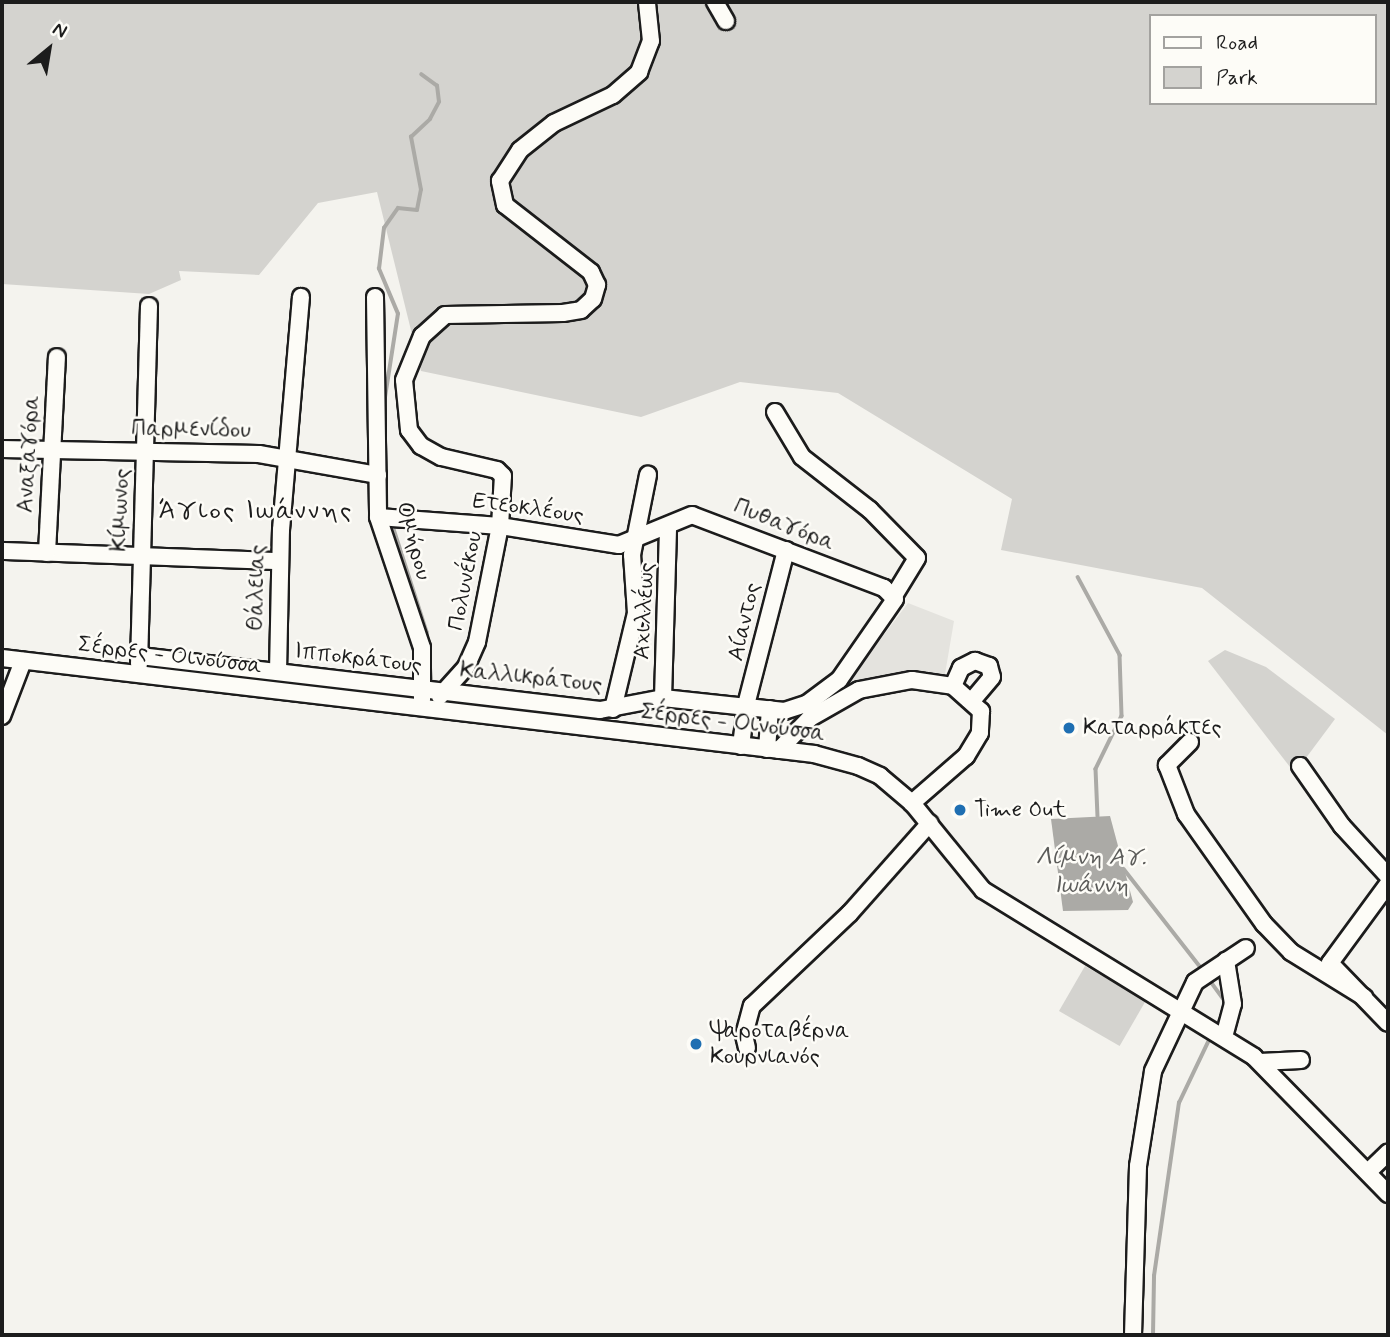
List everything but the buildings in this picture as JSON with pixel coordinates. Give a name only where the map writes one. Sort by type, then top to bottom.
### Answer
[{"type":"street","name":"Πολυνέκου","points":[[421,709],[445,692],[476,648],[500,526],[503,482],[497,470],[434,454],[409,430],[404,380],[431,325],[459,313],[563,313],[581,310],[593,299],[597,285],[591,272],[505,205],[500,181],[520,150],[554,123],[613,96],[639,72],[651,41],[647,2]]},
{"type":"street","points":[[715,2],[726,21]]},
{"type":"street","name":"Θάλειας","points":[[278,672],[280,561],[301,297]]},
{"type":"street","name":"Ομήρου","points":[[375,297],[378,517],[422,648],[424,690],[421,709]]},
{"type":"street","name":"Κίμωνος","points":[[139,673],[149,306]]},
{"type":"street","name":"Αναξαγόρα","points":[[47,553],[57,357]]},
{"type":"street","points":[[775,412],[802,457],[870,510],[917,558],[890,591]]},
{"type":"street","name":"Παρμενίδου","points":[[2,449],[287,456],[378,475]]},
{"type":"street","points":[[613,709],[636,612],[634,541],[648,475]]},
{"type":"street","name":"Πυθαγόρα","points":[[668,527],[692,515],[890,591]]},
{"type":"street","name":"Ετεοκλέους","points":[[378,517],[500,526],[610,545],[634,541],[668,527]]},
{"type":"street","name":"Αχιλλέως","points":[[663,698],[668,527]]},
{"type":"street","name":"Αίαντος","points":[[741,746],[746,705],[786,550]]},
{"type":"street","points":[[2,551],[280,561]]},
{"type":"street","name":"Καλλικράτους","points":[[445,692],[613,709],[663,698],[791,710],[817,698],[839,680],[892,607],[890,591]]},
{"type":"street","name":"Ιπποκράτους","points":[[140,656],[445,692]]},
{"type":"street","name":"Σέρρες - Οινούσσα","points":[[2,658],[773,749],[828,757],[871,771],[912,803],[983,890],[1197,1019],[1254,1057],[1388,1194]]},
{"type":"street","points":[[953,686],[961,668],[975,661],[989,666],[992,677],[973,699]]},
{"type":"street","points":[[2,716],[23,662]]},
{"type":"street","points":[[773,749],[810,719],[859,690],[901,681],[953,686],[973,699],[982,720],[975,745],[912,803]]},
{"type":"street","points":[[770,709],[773,749]]},
{"type":"street","points":[[1190,742],[1167,765],[1186,814],[1264,924],[1291,952],[1364,997]]},
{"type":"street","points":[[1300,766],[1342,826],[1388,876]]},
{"type":"street","points":[[747,1048],[744,1035],[752,1006],[850,913],[930,823]]},
{"type":"street","points":[[1388,884],[1330,963],[1388,1023]]},
{"type":"street","points":[[1133,1335],[1138,1166],[1153,1071],[1179,1008],[1199,979],[1247,948]]},
{"type":"street","points":[[1220,965],[1233,1004],[1224,1037]]},
{"type":"street","points":[[1254,1057],[1301,1060]]},
{"type":"street","points":[[1368,1172],[1388,1153]]},
{"type":"shaded area","points":[[908,603],[954,621],[944,680],[892,674],[842,690]]},
{"type":"green space","points":[[2,2],[1388,2],[1388,735],[1202,588],[1001,550],[1012,499],[838,393],[740,382],[641,417],[421,371],[377,192],[318,203],[259,275],[179,271],[181,280],[149,294],[2,284]]},
{"type":"green space","points":[[1225,650],[1266,667],[1335,719],[1300,766],[1290,767],[1208,661]]},
{"type":"green space","points":[[1085,966],[1146,1001],[1120,1046],[1059,1011]]},
{"type":"water","name":"Λίμνη Αγ. Ιωάννη","points":[[1110,816],[1133,902],[1128,910],[1063,911],[1051,819]]},
{"type":"waterway","points":[[384,404],[398,314],[379,269],[384,228],[398,208],[417,210],[421,190],[411,137],[430,119],[439,102],[437,86],[422,75]]},
{"type":"waterway","points":[[385,443],[387,506]]},
{"type":"waterway","points":[[393,526],[427,632],[432,684]]},
{"type":"waterway","points":[[1078,577],[1120,655],[1122,716],[1096,769],[1098,816]]},
{"type":"waterway","points":[[1124,869],[1203,970]]},
{"type":"waterway","points":[[1209,979],[1227,1004]]},
{"type":"waterway","points":[[1215,1029],[1224,1011]]},
{"type":"waterway","points":[[1153,1335],[1154,1276],[1179,1103],[1211,1036]]},
{"type":"place","name":"Καταρράκτες","points":[[1069,728]]},
{"type":"place","name":"Time Out","points":[[960,810]]},
{"type":"place","name":"Ψαροταβέρνα Κουρνιανός","points":[[696,1044]]},
{"type":"district","name":"Άγιος Ιωάννης","points":[[256,512]]}]
